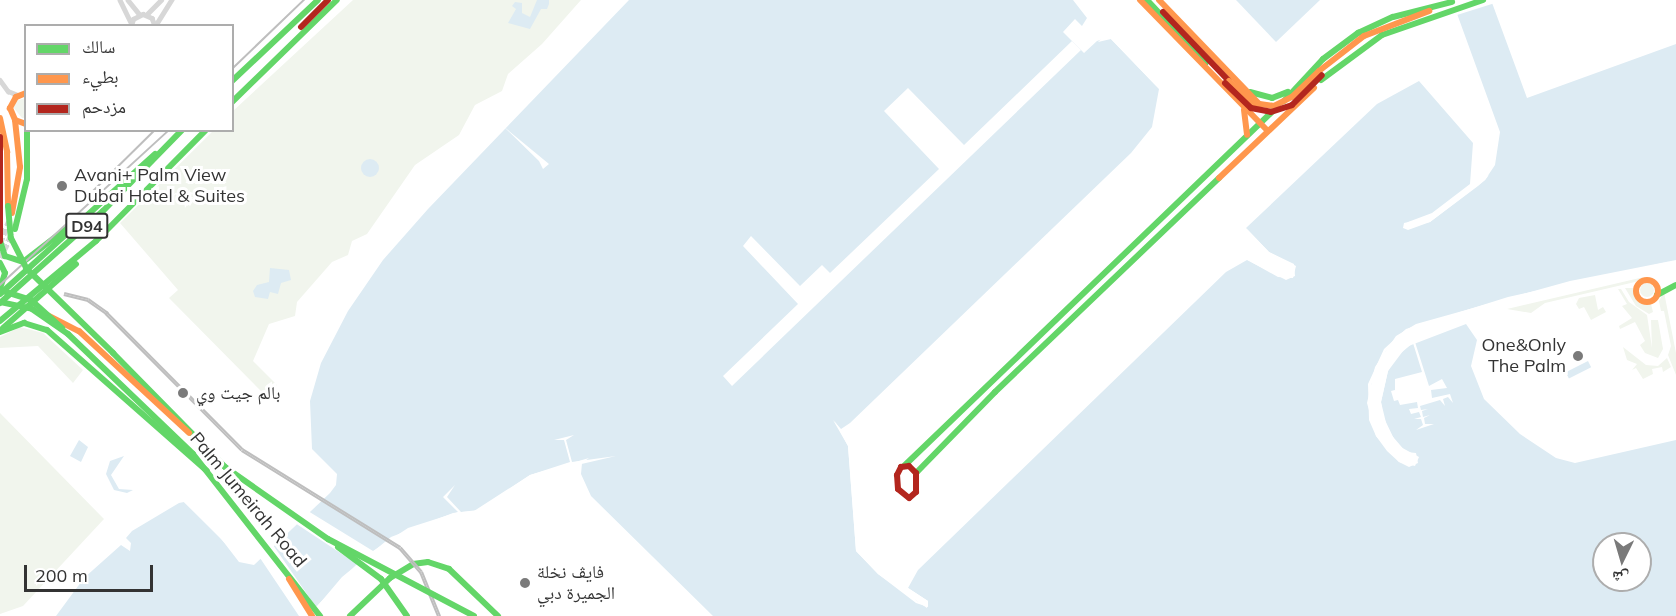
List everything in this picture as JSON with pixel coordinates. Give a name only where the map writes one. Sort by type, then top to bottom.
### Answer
[{"type":"main road","points":[[234,79],[318,0]]},
{"type":"main road","points":[[291,41],[295,33],[328,0]]},
{"type":"main road","points":[[234,100],[291,41],[337,0]]},
{"type":"main road","points":[[1140,0],[1267,130]]},
{"type":"main road","points":[[1147,0],[1227,82],[1249,100],[1274,106],[1293,98],[1374,30],[1455,1]]},
{"type":"main road","points":[[1152,0],[1227,82]]},
{"type":"main road","points":[[1159,0],[1276,123]]},
{"type":"main road","points":[[1455,1],[1365,29],[1330,52],[1269,115],[1044,328],[904,466],[897,475],[903,496],[909,498],[916,492],[916,473],[934,451],[1267,130],[1360,48],[1390,32],[1483,0]]},
{"type":"main road","points":[[1320,73],[1347,52],[1378,33],[1455,10]]},
{"type":"main road","points":[[1174,15],[1183,17]]},
{"type":"main road","points":[[1185,54],[1193,56]]},
{"type":"main road","points":[[1246,90],[1272,98],[1296,86]]},
{"type":"main road","points":[[12,213],[20,167],[15,120],[10,104],[22,94]]},
{"type":"main road","points":[[1234,98],[1248,116],[1246,136]]},
{"type":"main road","points":[[0,118],[7,152],[11,238],[26,267],[189,433]]},
{"type":"main road","points":[[15,120],[24,123]]},
{"type":"main road","points":[[15,229],[27,179],[27,132]]},
{"type":"main road","name":"D94","points":[[0,303],[103,211],[180,132]]},
{"type":"main road","name":"D94","points":[[0,321],[38,286],[78,257],[204,132]]},
{"type":"main road","points":[[0,137],[0,241],[8,259],[28,260],[119,186]]},
{"type":"main road","points":[[0,291],[169,143]]},
{"type":"main road","points":[[0,332],[82,260],[132,211],[140,198]]},
{"type":"main road","points":[[1146,246],[1137,246],[1148,229]]},
{"type":"main road","points":[[0,263],[5,273],[0,291]]},
{"type":"main road","points":[[1641,282],[1674,285],[1648,302],[1637,294],[1641,282]]},
{"type":"main road","points":[[1654,283],[1657,295]]},
{"type":"main road","points":[[0,291],[38,305],[68,334]]},
{"type":"main road","points":[[0,303],[32,309],[68,334]]},
{"type":"main road","points":[[39,314],[74,327],[189,433]]},
{"type":"main road","points":[[0,332],[24,323],[48,330],[207,471]]},
{"type":"main road","points":[[1027,361],[1022,356],[1044,328]]},
{"type":"main road","name":"Palm Jumeirah Road","points":[[68,334],[207,471],[320,616]]},
{"type":"main road","points":[[1039,349],[1047,348]]},
{"type":"main road","points":[[1004,390],[1005,382]]},
{"type":"main road","points":[[934,451],[928,445],[938,432]]},
{"type":"main road","name":"Palm Jumeirah Road","points":[[189,433],[249,486],[328,538],[474,616]]},
{"type":"main road","points":[[904,466],[916,473]]},
{"type":"main road","points":[[328,538],[381,579],[407,616]]},
{"type":"main road","points":[[350,616],[390,578],[413,564],[428,562],[449,569],[498,616]]},
{"type":"main road","points":[[280,566],[312,616]]},
{"type":"street","points":[[120,0],[131,24],[161,0]]},
{"type":"street","points":[[128,0],[153,24]]},
{"type":"street","points":[[156,24],[171,0]]},
{"type":"street","points":[[0,80],[22,94]]},
{"type":"shaded area","points":[[353,0],[581,0],[542,44],[508,74],[502,91],[475,105],[459,135],[415,165],[367,234],[352,241],[348,255],[332,262],[297,302],[295,316],[269,324],[253,361],[277,385],[266,396],[169,298],[178,290],[120,223],[212,132],[234,132],[234,110]]},
{"type":"shaded area","points":[[537,0],[549,0],[549,4],[547,9],[541,9],[530,29],[508,23],[516,9],[512,6],[515,2],[522,3],[522,13],[530,17]]},
{"type":"shaded area","points":[[629,0],[1073,0],[1087,18],[1082,26],[1075,19],[1063,32],[1084,53],[1097,41],[1109,37],[1159,89],[1152,127],[1131,153],[850,423],[841,429],[833,420],[848,446],[856,551],[878,574],[927,608],[928,601],[908,588],[918,570],[1226,272],[1247,260],[1286,280],[1295,276],[1294,264],[1269,252],[1246,228],[1377,104],[1419,81],[1473,143],[1470,184],[1432,213],[1408,222],[1403,228],[1430,222],[1485,180],[1495,165],[1500,132],[1452,0],[1491,0],[1527,98],[1676,44],[1676,260],[1570,281],[1416,324],[1396,336],[1375,367],[1367,403],[1376,436],[1387,451],[1399,462],[1415,466],[1419,457],[1397,445],[1383,416],[1381,402],[1388,371],[1406,347],[1466,324],[1477,340],[1471,366],[1484,399],[1520,434],[1556,458],[1575,463],[1676,440],[1676,616],[713,616],[591,496],[581,474],[582,463],[589,458],[530,475],[478,510],[453,513],[391,537],[342,577],[309,616],[56,616],[84,578],[121,545],[130,551],[131,543],[126,538],[132,531],[179,503],[184,502],[219,536],[239,562],[254,565],[330,493],[336,485],[337,474],[312,449],[310,401],[321,363],[348,311],[383,260],[428,209]]},
{"type":"shaded area","points":[[1236,0],[1320,0],[1276,42]]},
{"type":"shaded area","points":[[24,98],[24,118],[13,107],[16,101]]},
{"type":"shaded area","points":[[370,159],[376,162],[379,168],[376,174],[370,177],[364,174],[361,168],[364,162]]},
{"type":"shaded area","points":[[270,268],[289,270],[291,280],[281,283],[278,294],[270,292],[268,299],[255,297],[253,291],[257,285],[269,282]]},
{"type":"shaded area","points":[[1644,277],[1635,282],[1545,303],[1531,313],[1507,309]]},
{"type":"shaded area","points":[[1647,283],[1652,285],[1654,290],[1652,295],[1647,297],[1642,295],[1640,290],[1642,285]]},
{"type":"shaded area","points":[[1625,288],[1633,288],[1638,300],[1651,304],[1653,312],[1649,314],[1636,306]]},
{"type":"shaded area","points":[[1618,289],[1621,289],[1629,302],[1647,315],[1652,348],[1651,320],[1658,320],[1663,349],[1658,358],[1645,353],[1640,345],[1645,341],[1635,322],[1620,329],[1619,326],[1632,318],[1622,306],[1627,304]]},
{"type":"shaded area","points":[[1664,292],[1676,353],[1676,375],[1668,355],[1671,346],[1664,311],[1661,311],[1659,301]]},
{"type":"shaded area","points":[[1595,295],[1598,310],[1603,307],[1606,312],[1591,320],[1584,307],[1579,309],[1576,304],[1579,298]]},
{"type":"shaded area","points":[[20,327],[43,333],[83,370],[73,383],[38,346],[0,348],[0,337]]},
{"type":"shaded area","points":[[1623,347],[1646,365],[1658,366],[1667,358],[1671,367],[1663,372],[1662,367],[1652,369],[1653,374],[1643,379],[1636,368],[1632,370],[1637,364],[1627,360]]},
{"type":"shaded area","points":[[1588,361],[1591,367],[1569,379],[1566,372]]},
{"type":"shaded area","points":[[0,413],[104,519],[23,606],[0,614]]},
{"type":"shaded area","points":[[79,440],[88,447],[81,462],[70,456]]},
{"type":"shaded area","points":[[124,456],[111,475],[119,489],[133,490],[127,493],[114,490],[106,474],[110,461]]},
{"type":"pier","points":[[1451,0],[1494,0],[1495,3],[1457,15]]},
{"type":"pier","points":[[1105,35],[1113,37],[1162,92],[1111,39],[1098,42]]},
{"type":"pier","points":[[1072,41],[1081,50],[732,386],[723,376],[798,304],[743,246],[751,236],[800,286],[822,265],[830,273],[939,169],[884,111],[908,88],[964,145]]},
{"type":"pier","points":[[503,126],[549,164],[543,169],[539,161]]},
{"type":"pier","points":[[1489,175],[1430,222],[1408,230],[1403,228],[1404,223],[1426,218],[1472,186],[1437,213]]},
{"type":"pier","points":[[1246,228],[1269,252],[1296,266],[1293,278],[1278,277],[1244,258],[1286,277],[1294,271],[1259,247]]},
{"type":"pier","points":[[1676,260],[1509,300],[1408,332],[1386,351],[1371,385],[1372,419],[1379,434],[1401,460],[1415,462],[1414,455],[1405,455],[1395,447],[1380,417],[1378,402],[1386,370],[1404,345],[1467,321],[1469,322],[1415,342],[1429,386],[1442,379],[1447,388],[1431,390],[1432,398],[1450,394],[1453,403],[1448,397],[1443,399],[1445,406],[1440,400],[1420,406],[1421,410],[1428,409],[1422,411],[1423,417],[1430,415],[1424,418],[1425,424],[1434,424],[1416,430],[1423,425],[1421,419],[1414,419],[1421,417],[1419,412],[1411,414],[1409,409],[1418,408],[1417,402],[1400,405],[1398,400],[1394,401],[1391,391],[1395,390],[1395,379],[1422,372],[1413,343],[1396,357],[1388,371],[1381,402],[1388,431],[1406,452],[1416,453],[1418,463],[1409,467],[1399,462],[1376,436],[1369,420],[1368,384],[1384,349],[1406,329],[1508,297]]},
{"type":"pier","points":[[834,420],[851,446],[859,550],[917,601],[926,605],[905,586],[928,601],[928,607],[916,603],[878,574],[856,551],[848,446]]},
{"type":"pier","points":[[574,435],[566,440],[572,462],[616,456],[547,472],[504,493],[479,513],[440,519],[393,540],[344,579],[313,616],[299,616],[260,558],[273,545],[316,607],[357,564],[295,523],[308,511],[373,551],[408,528],[458,512],[443,497],[455,485],[447,497],[461,512],[474,511],[530,475],[570,462],[564,440],[554,440]]},
{"type":"pier","points":[[187,501],[222,535],[228,546],[184,502]]},
{"type":"tunnel","points":[[0,243],[9,222]]},
{"type":"tunnel","points":[[0,258],[12,234]]},
{"type":"tram line","points":[[234,67],[304,0]]},
{"type":"tram line","points":[[86,198],[153,132]]},
{"type":"tram line","points":[[0,285],[167,132]]},
{"type":"railway","points":[[64,294],[88,300],[108,314]]},
{"type":"railway","points":[[106,313],[242,450],[400,548],[421,572],[439,616]]},
{"type":"traffic: fast","points":[[234,79],[318,0]]},
{"type":"traffic: fast","points":[[234,100],[337,0]]},
{"type":"traffic: fast","points":[[1147,0],[1206,63]]},
{"type":"traffic: fast","points":[[1321,80],[1382,35],[1483,0]]},
{"type":"traffic: fast","points":[[1284,101],[1323,59],[1358,33],[1393,17],[1452,2]]},
{"type":"traffic: fast","points":[[1250,92],[1272,98],[1288,92]]},
{"type":"traffic: fast","points":[[904,466],[1274,110]]},
{"type":"traffic: fast","points":[[15,229],[27,179],[27,132]]},
{"type":"traffic: fast","points":[[0,303],[103,211],[180,132]]},
{"type":"traffic: fast","points":[[0,321],[96,241],[204,132]]},
{"type":"traffic: fast","points":[[0,294],[155,154]]},
{"type":"traffic: fast","points":[[916,473],[995,392],[1219,178]]},
{"type":"traffic: fast","points":[[8,206],[11,238],[26,268],[113,353]]},
{"type":"traffic: fast","points":[[0,241],[5,256],[23,262],[76,221]]},
{"type":"traffic: fast","points":[[0,263],[5,273],[0,288]]},
{"type":"traffic: fast","points":[[3,328],[76,264]]},
{"type":"traffic: fast","points":[[1657,295],[1676,285]]},
{"type":"traffic: fast","points":[[0,290],[31,300],[62,328]]},
{"type":"traffic: fast","points":[[0,302],[32,309],[68,334]]},
{"type":"traffic: fast","points":[[0,332],[24,323],[47,330],[207,471]]},
{"type":"traffic: fast","points":[[68,334],[193,454],[320,616]]},
{"type":"traffic: fast","points":[[113,353],[225,467],[328,539]]},
{"type":"traffic: fast","points":[[328,539],[474,616]]},
{"type":"traffic: fast","points":[[338,547],[381,579],[407,616]]},
{"type":"traffic: fast","points":[[350,616],[390,578],[413,564],[428,562],[449,569],[498,616]]},
{"type":"traffic: slow","points":[[1140,0],[1267,130]]},
{"type":"traffic: slow","points":[[1159,0],[1260,105]]},
{"type":"traffic: slow","points":[[1319,71],[1364,36],[1429,11]]},
{"type":"traffic: slow","points":[[1229,81],[1253,103],[1274,106],[1292,97],[1319,71]]},
{"type":"traffic: slow","points":[[1219,178],[1314,88]]},
{"type":"traffic: slow","points":[[24,94],[16,97],[10,108],[15,120],[24,123]]},
{"type":"traffic: slow","points":[[1244,110],[1247,135]]},
{"type":"traffic: slow","points":[[0,118],[7,152],[8,206]]},
{"type":"traffic: slow","points":[[12,213],[20,167],[15,120]]},
{"type":"traffic: slow","points":[[1647,280],[1657,287],[1658,291],[1651,301],[1647,302],[1637,295],[1636,291],[1643,281],[1647,280]]},
{"type":"traffic: slow","points":[[47,315],[79,331],[189,433]]},
{"type":"traffic: slow","points":[[289,579],[312,616]]},
{"type":"traffic: jam","points":[[301,27],[328,0]]},
{"type":"traffic: jam","points":[[1163,12],[1229,81]]},
{"type":"traffic: jam","points":[[1225,83],[1251,108],[1271,112],[1292,105],[1322,75]]},
{"type":"traffic: jam","points":[[0,137],[0,241]]},
{"type":"traffic: jam","points":[[909,466],[916,473],[916,492],[909,498],[898,489],[897,475],[901,467],[909,466]]},
{"type":"place","name":"Avani+ Palm View Dubai Hotel & Suites","points":[[62,186]]},
{"type":"place","name":"One&Only The Palm","points":[[1578,356]]},
{"type":"place","name":"بالم جيت وي","points":[[183,393]]},
{"type":"place","name":"فايڤ نخلة الجميرة دبي","points":[[525,583]]}]
